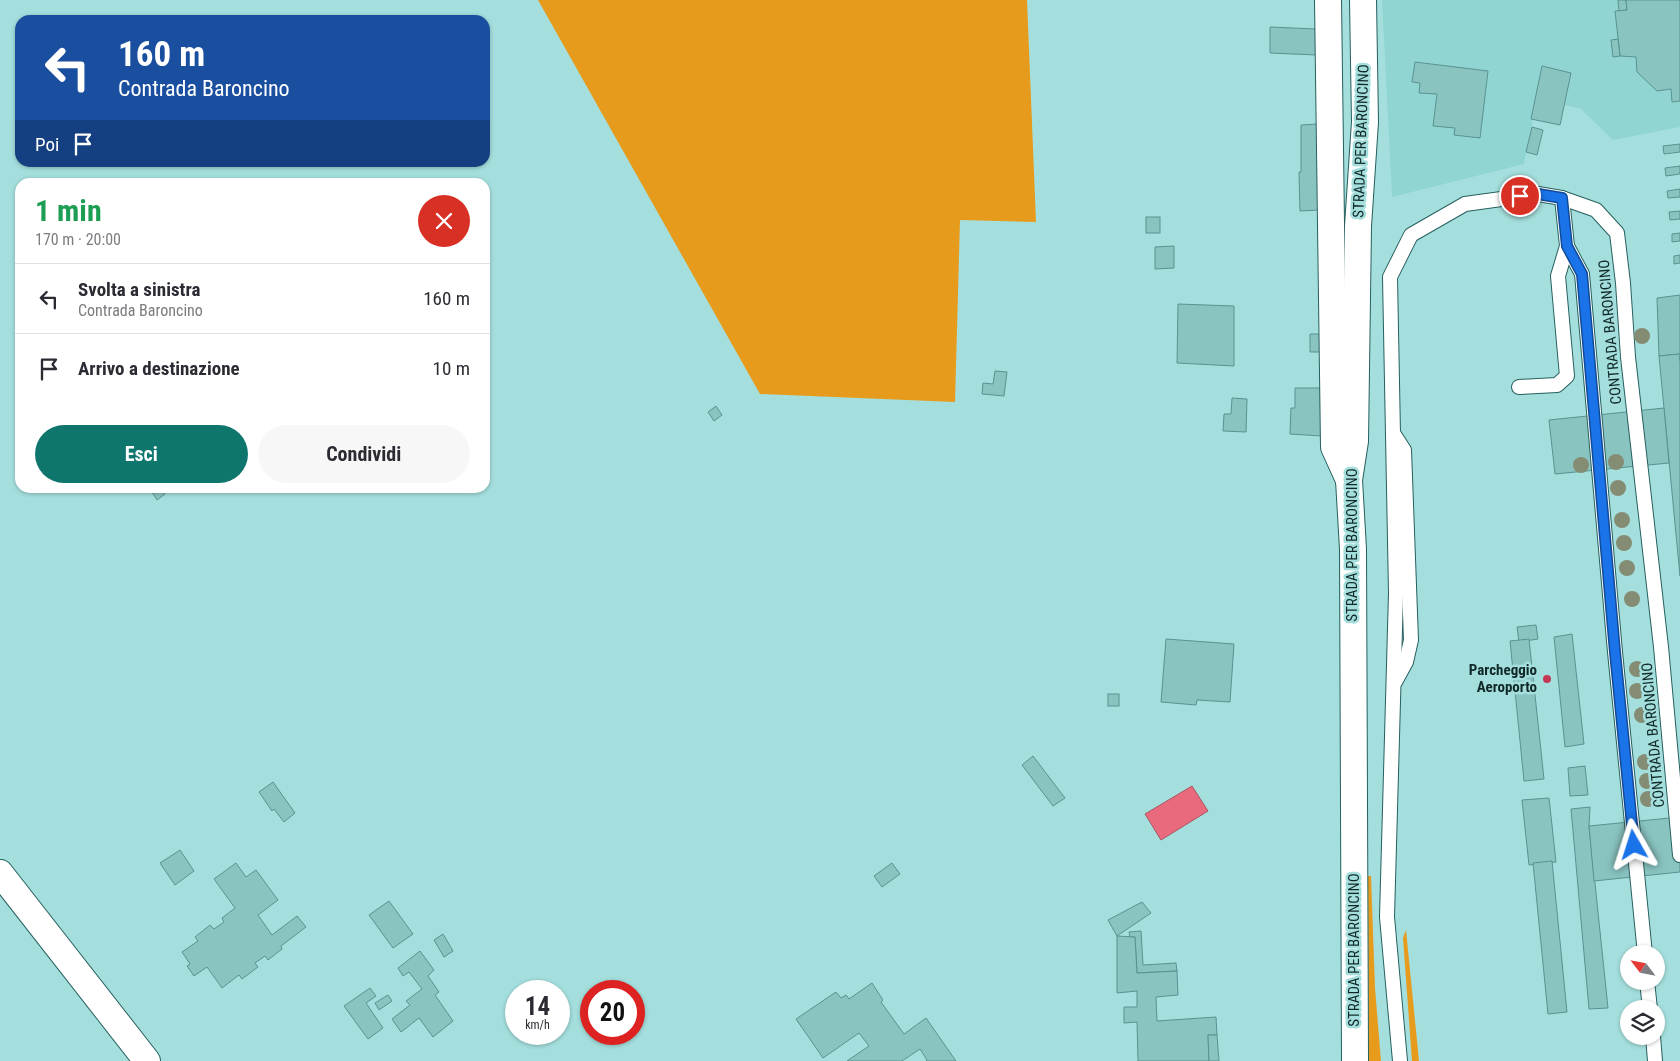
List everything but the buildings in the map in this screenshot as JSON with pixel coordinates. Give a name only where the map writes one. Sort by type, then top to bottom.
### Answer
[{"type":"street","points":[[1328,0],[1334,447],[1349,480]]},
{"type":"street","name":"STRADA PER BARONCINO","points":[[1354,1061],[1353,558],[1349,480],[1355,441],[1358,226],[1365,122],[1363,0]]},
{"type":"street","points":[[0,873],[147,1061]]},
{"type":"lane","name":"CONTRADA BARONCINO","points":[[1400,1061],[1387,917],[1396,593],[1390,277],[1411,235],[1465,204],[1538,194],[1562,198],[1596,210],[1617,233],[1623,283],[1628,357],[1661,647],[1680,855]]},
{"type":"lane","points":[[1562,198],[1567,246],[1582,274],[1643,945]]},
{"type":"lane","points":[[1518,388],[1558,386],[1567,376],[1558,276],[1567,246]]},
{"type":"lane","points":[[1654,1045],[1655,1061]]},
{"type":"shaded area","points":[[538,0],[1027,0],[1036,222],[960,220],[955,402],[760,394]]},
{"type":"shaded area","points":[[1382,0],[1680,0],[1680,127],[1613,140],[1581,109],[1564,105],[1560,125],[1533,119],[1524,164],[1392,197]]},
{"type":"shaded area","points":[[1192,786],[1208,811],[1161,840],[1145,814]]},
{"type":"shaded area","points":[[1368,876],[1371,876],[1375,988],[1381,1061],[1369,1061]]},
{"type":"shaded area","points":[[1406,930],[1419,1061],[1412,1061],[1403,938]]},
{"type":"place","name":"Parcheggio Aeroporto","points":[[1547,679]]},
{"type":"route","points":[[1520,196],[1538,194],[1562,198],[1567,246],[1582,274],[1634,845]]}]
